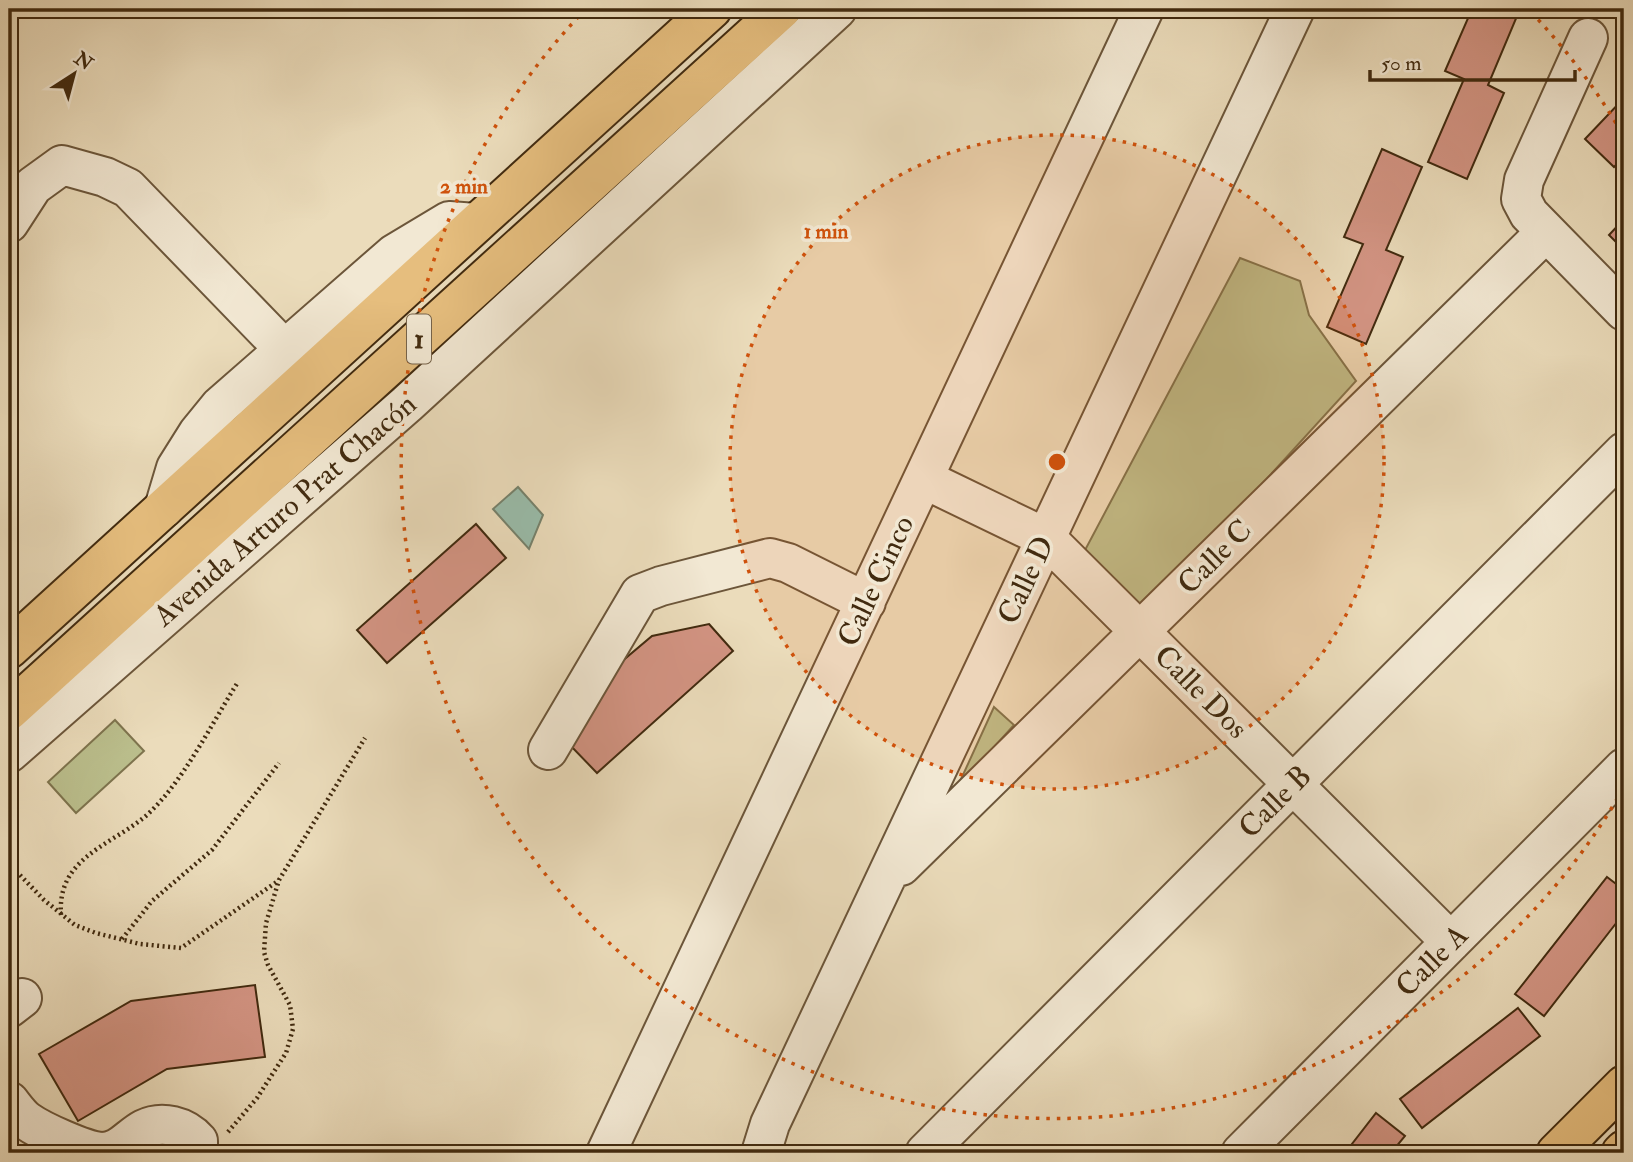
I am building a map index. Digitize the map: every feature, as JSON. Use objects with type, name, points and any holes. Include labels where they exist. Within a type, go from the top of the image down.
[{"type":"main road","name":"1","points":[[9,649],[712,9]]},
{"type":"main road","name":"Avenida Arturo Prat Chacón","points":[[9,711],[782,9]]},
{"type":"main road","points":[[1568,1149],[1624,1085]]},
{"type":"street","name":"Avenida Arturo Prat Chacón","points":[[9,753],[407,404],[837,9]]},
{"type":"street","name":"Calle Cinco","points":[[606,1153],[1144,9]]},
{"type":"street","name":"Calle D","points":[[761,1153],[770,1125],[1295,9]]},
{"type":"street","points":[[1588,38],[1521,190],[1524,207],[1624,311]]},
{"type":"street","points":[[9,223],[33,187],[62,165],[105,177],[128,188],[284,349]]},
{"type":"street","points":[[164,508],[176,468],[198,433],[220,406],[394,254],[449,221],[477,223]]},
{"type":"street","name":"Calle C","points":[[884,883],[1546,232]]},
{"type":"street","name":"Calle B","points":[[925,1153],[1624,452]]},
{"type":"street","name":"Calle Dos","points":[[924,479],[1046,538],[1451,942]]},
{"type":"street","points":[[548,750],[640,594],[661,586],[770,558],[788,563],[866,602]]},
{"type":"street","name":"Calle A","points":[[1241,1153],[1624,768]]},
{"type":"street","points":[[9,1101],[26,1120],[62,1140],[101,1152],[119,1148],[145,1129],[165,1125],[191,1133],[198,1147]]},
{"type":"path","points":[[61,915],[60,897],[65,882],[99,846],[143,819],[164,796],[181,775],[238,682]]},
{"type":"path","points":[[198,1147],[232,1129],[257,1098],[286,1053],[293,1029],[290,1004],[264,953],[266,923],[279,880],[365,738]]},
{"type":"path","points":[[122,939],[152,901],[212,850],[279,763]]},
{"type":"path","points":[[20,875],[75,925],[140,944],[181,948],[279,880]]},
{"type":"shaded area","points":[[1240,258],[1300,281],[1309,315],[1356,381],[1145,612],[1084,552]]},
{"type":"shaded area","points":[[518,487],[543,515],[529,549],[493,509]]},
{"type":"shaded area","points":[[994,707],[1014,725],[957,788]]},
{"type":"shaded area","points":[[115,720],[144,751],[76,813],[48,782]]},
{"type":"building","points":[[1472,9],[1520,9],[1488,85],[1504,93],[1467,179],[1428,162],[1464,79],[1445,71]]},
{"type":"building","points":[[1624,98],[1624,157],[1614,167],[1585,139]]},
{"type":"building","points":[[1382,149],[1422,167],[1386,250],[1403,257],[1366,344],[1327,327],[1363,244],[1344,237]]},
{"type":"building","points":[[1624,219],[1624,250],[1609,235]]},
{"type":"building","points":[[476,524],[506,558],[387,663],[357,630]]},
{"type":"building","points":[[709,624],[733,651],[597,773],[568,743],[601,679],[652,636]]},
{"type":"building","points":[[1607,877],[1624,890],[1624,913],[1544,1016],[1515,994]]},
{"type":"building","points":[[255,985],[265,1057],[167,1069],[78,1121],[39,1054],[131,1001]]},
{"type":"building","points":[[1518,1008],[1540,1036],[1422,1128],[1400,1099]]},
{"type":"building","points":[[1376,1113],[1405,1136],[1391,1153],[1345,1153]]}]
